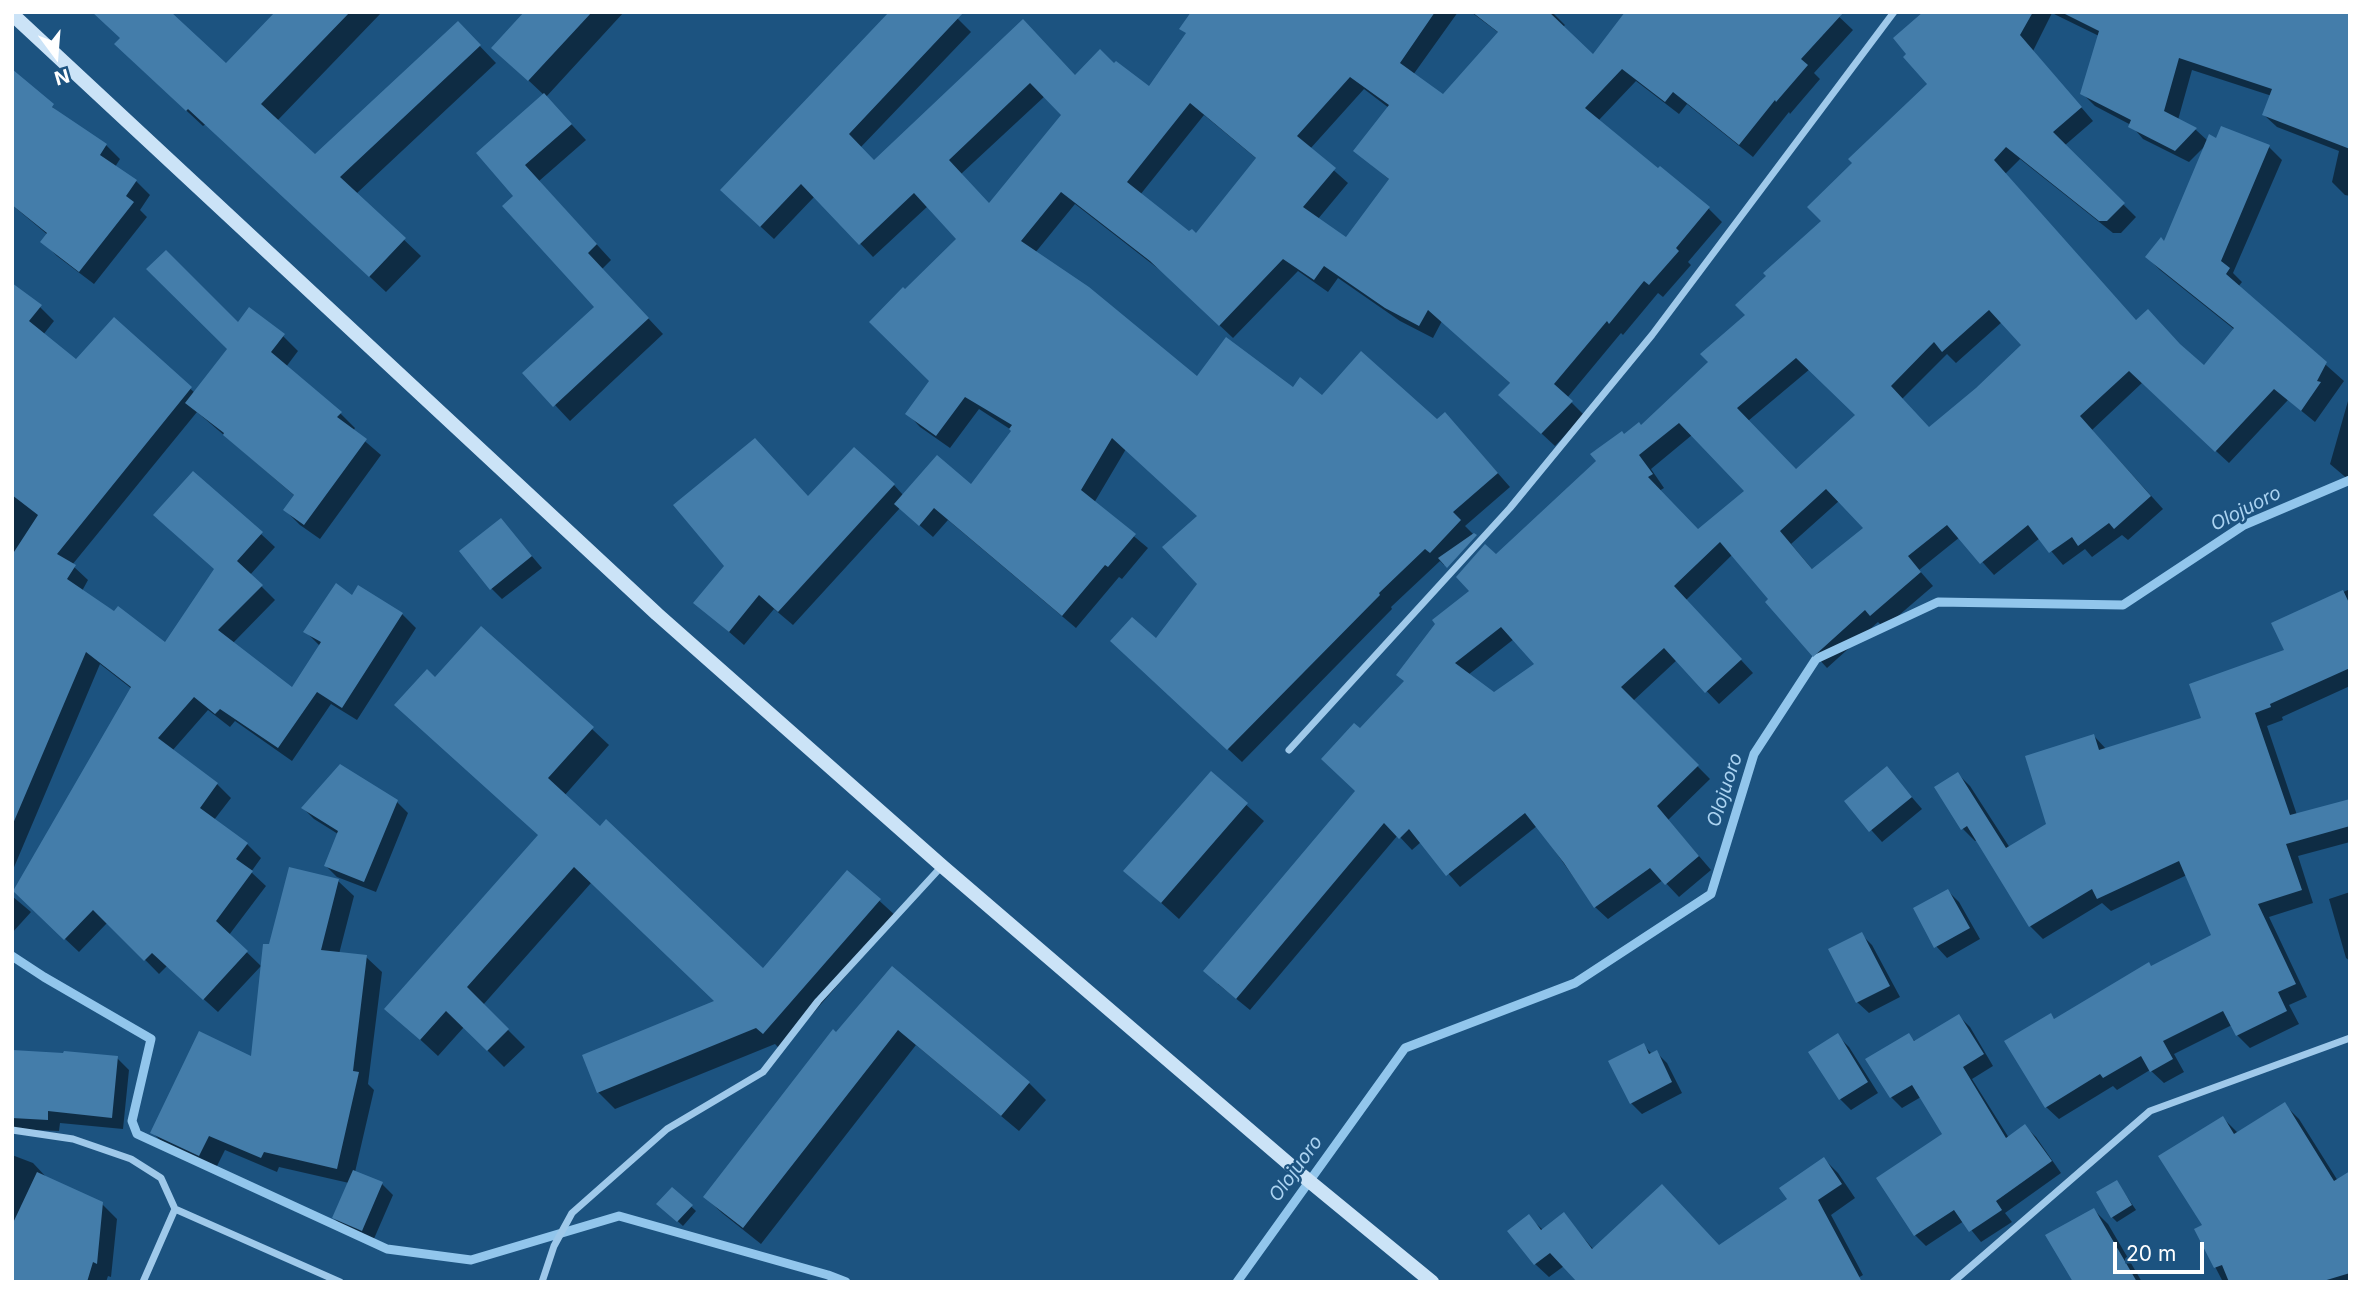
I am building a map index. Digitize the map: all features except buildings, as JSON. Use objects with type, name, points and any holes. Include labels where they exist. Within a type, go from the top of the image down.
[{"type":"street","points":[[1289,750],[1510,508],[1643,346],[1894,12]]},
{"type":"street","points":[[12,14],[657,614],[942,866],[1303,1177],[1432,1282]]},
{"type":"street","points":[[542,1282],[554,1246],[572,1213],[667,1129],[763,1072],[818,1001],[942,866]]},
{"type":"street","points":[[1953,1282],[2150,1111],[2350,1038]]},
{"type":"street","points":[[12,1130],[73,1139],[131,1158],[161,1178],[175,1209],[340,1282]]},
{"type":"street","points":[[142,1282],[175,1209]]},
{"type":"waterway","name":"Olojuoro","points":[[1237,1282],[1405,1048],[1575,983],[1711,894],[1754,754],[1816,659],[1938,602],[2123,605],[2244,525],[2350,480]]},
{"type":"waterway","points":[[12,956],[151,1039],[132,1121],[137,1134],[387,1249],[471,1260],[619,1216],[846,1282]]}]
